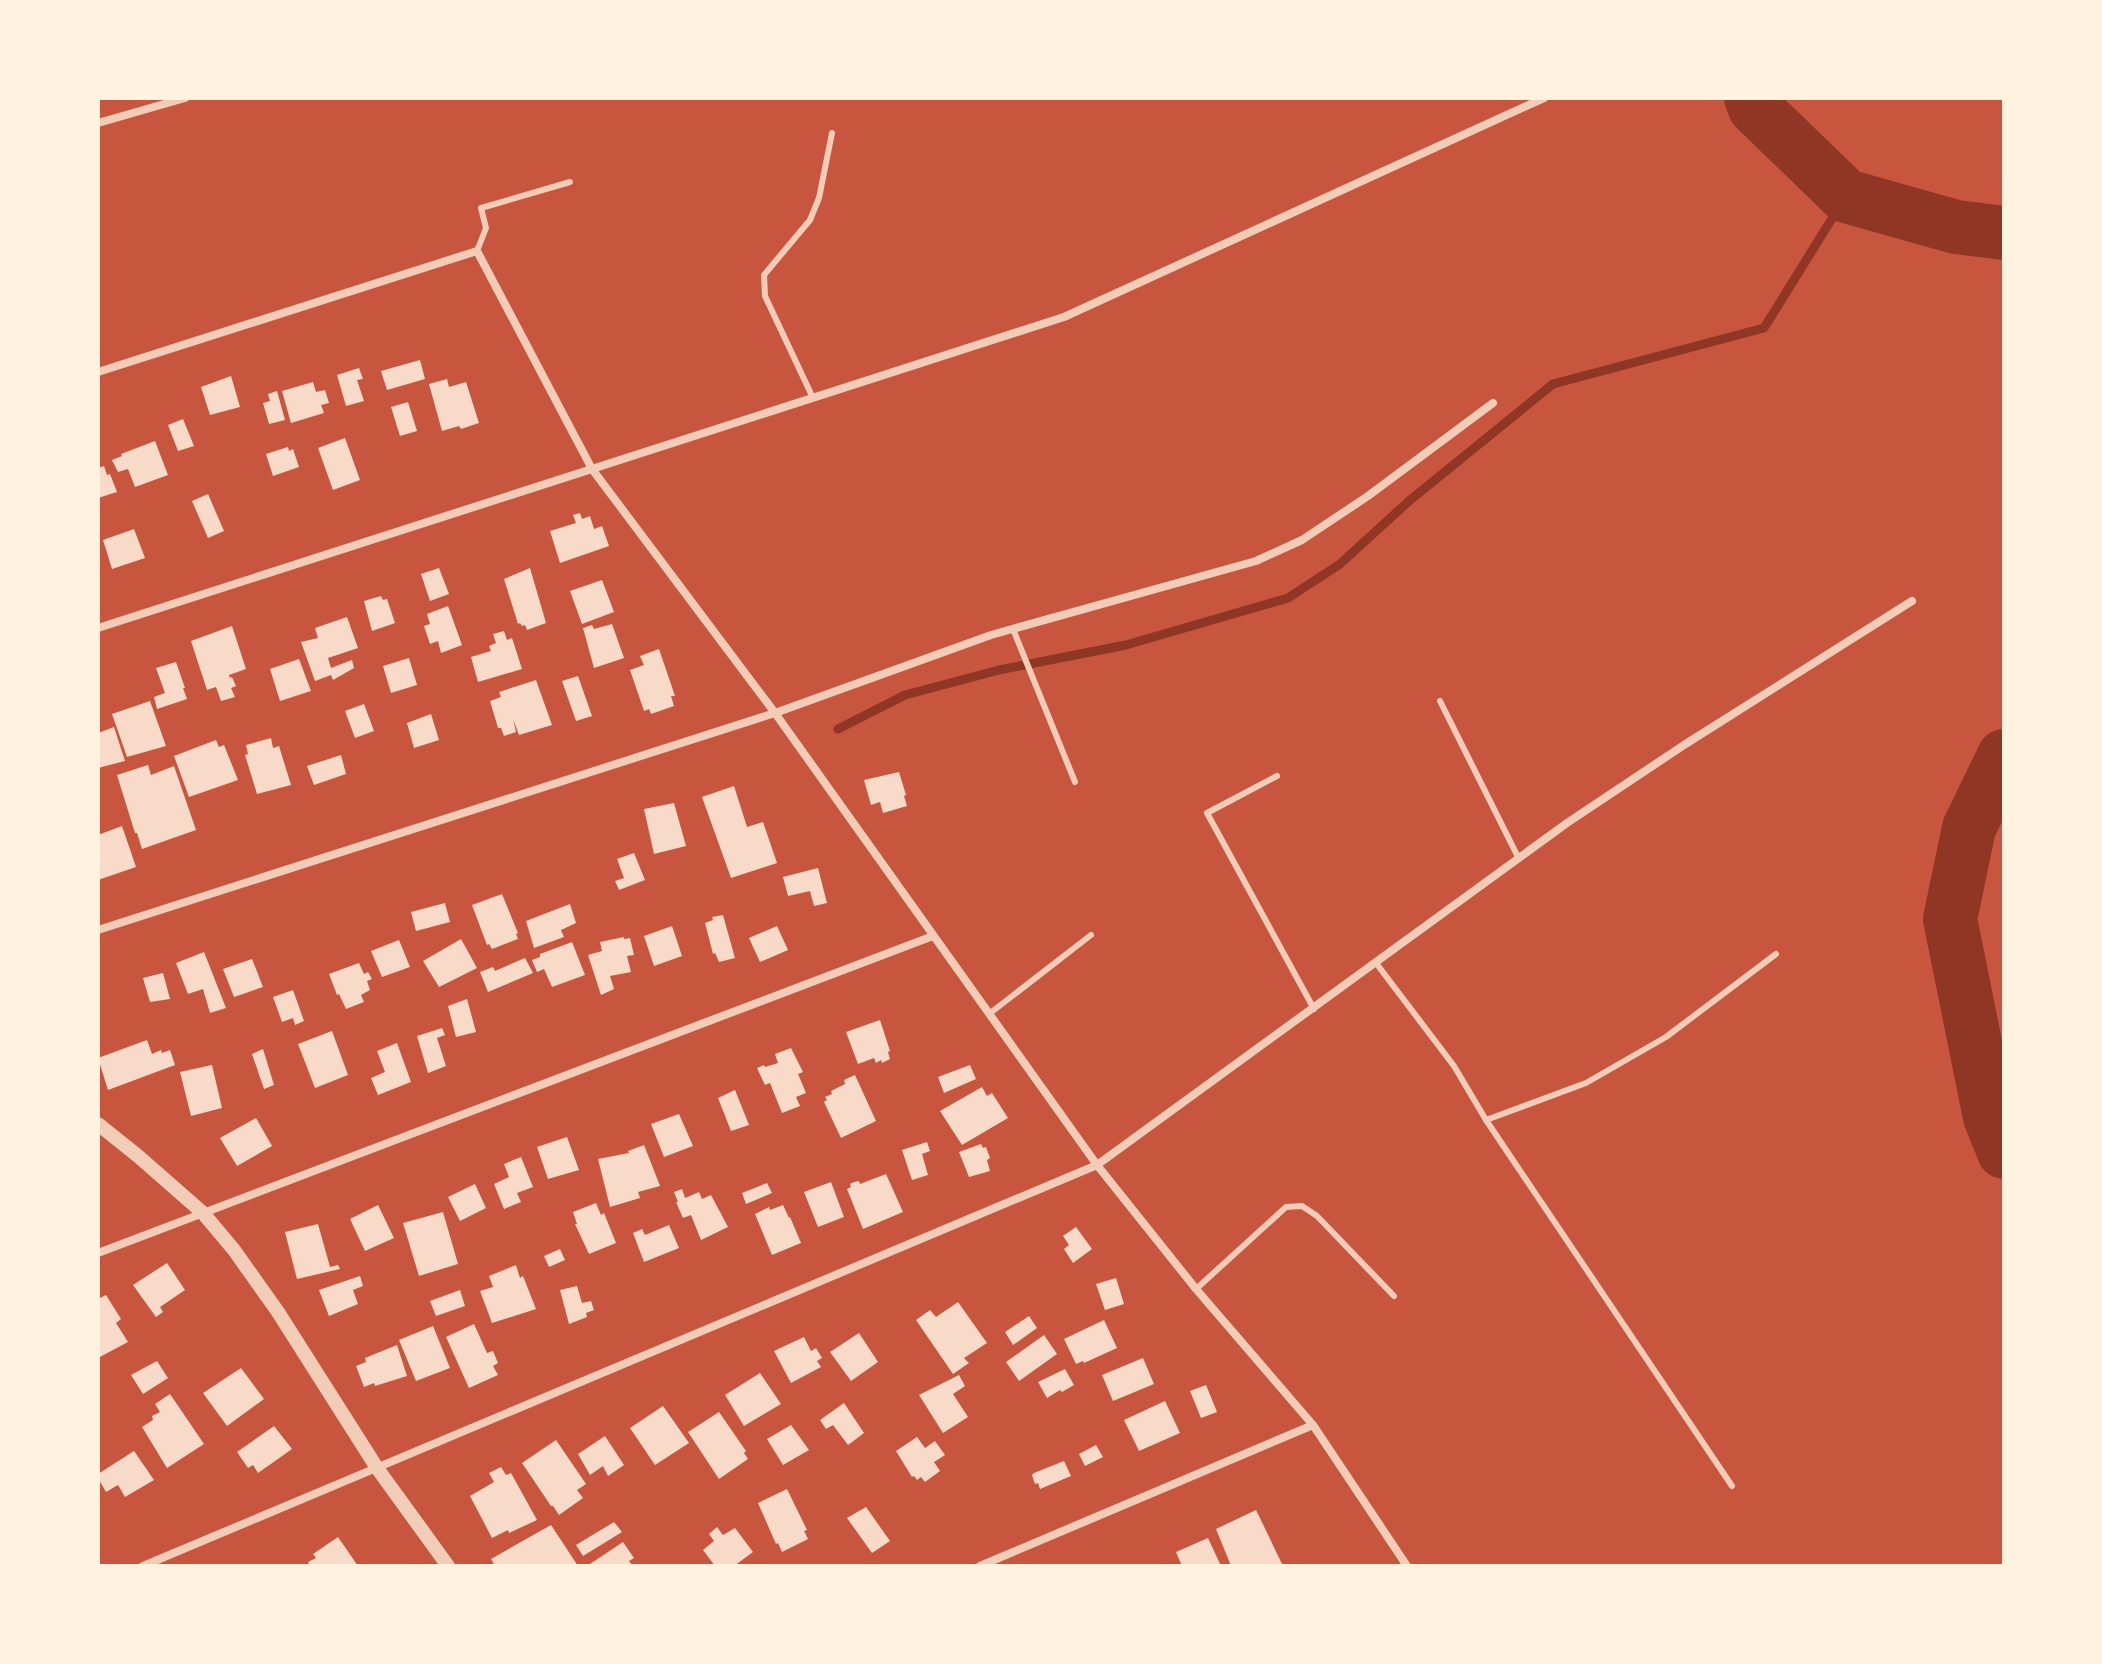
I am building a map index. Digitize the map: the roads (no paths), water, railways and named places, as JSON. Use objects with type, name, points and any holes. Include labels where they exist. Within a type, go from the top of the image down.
[{"type":"street","points":[[98,123],[185,98]]},
{"type":"street","points":[[98,628],[1064,317],[1544,98]]},
{"type":"street","points":[[98,372],[477,251],[592,469],[775,713],[1097,1165],[1196,1289],[1313,1425],[1407,1566]]},
{"type":"street","points":[[98,930],[775,713],[991,635],[1256,561],[1302,540],[1368,496],[1493,403]]},
{"type":"street","points":[[143,1566],[1097,1165],[1567,823],[1912,601]]},
{"type":"street","points":[[98,1253],[933,936]]},
{"type":"street","points":[[98,1124],[203,1213],[234,1250],[278,1312],[377,1468],[448,1566]]},
{"type":"street","points":[[980,1566],[1313,1425]]},
{"type":"lane","points":[[813,398],[765,296],[764,275],[810,220],[819,198],[832,133]]},
{"type":"lane","points":[[477,251],[486,228],[481,208],[570,182]]},
{"type":"lane","points":[[1013,629],[1075,782]]},
{"type":"lane","points":[[1440,701],[1519,859]]},
{"type":"lane","points":[[1277,776],[1207,813],[1314,1009]]},
{"type":"lane","points":[[989,1014],[1091,935]]},
{"type":"lane","points":[[1486,1120],[1586,1083],[1666,1037],[1776,954]]},
{"type":"lane","points":[[1376,963],[1454,1066],[1486,1120],[1732,1486]]},
{"type":"lane","points":[[1196,1289],[1286,1207],[1302,1206],[1317,1216],[1394,1296]]},
{"type":"waterway","points":[[1751,98],[1755,108],[1846,196],[1956,227],[2004,233]]},
{"type":"waterway","points":[[838,729],[905,695],[999,670],[1126,645],[1288,598],[1340,564],[1409,501],[1553,384],[1764,328],[1846,196]]},
{"type":"waterway","points":[[2004,756],[1969,828],[1950,919],[1990,1117],[2004,1152]]}]
